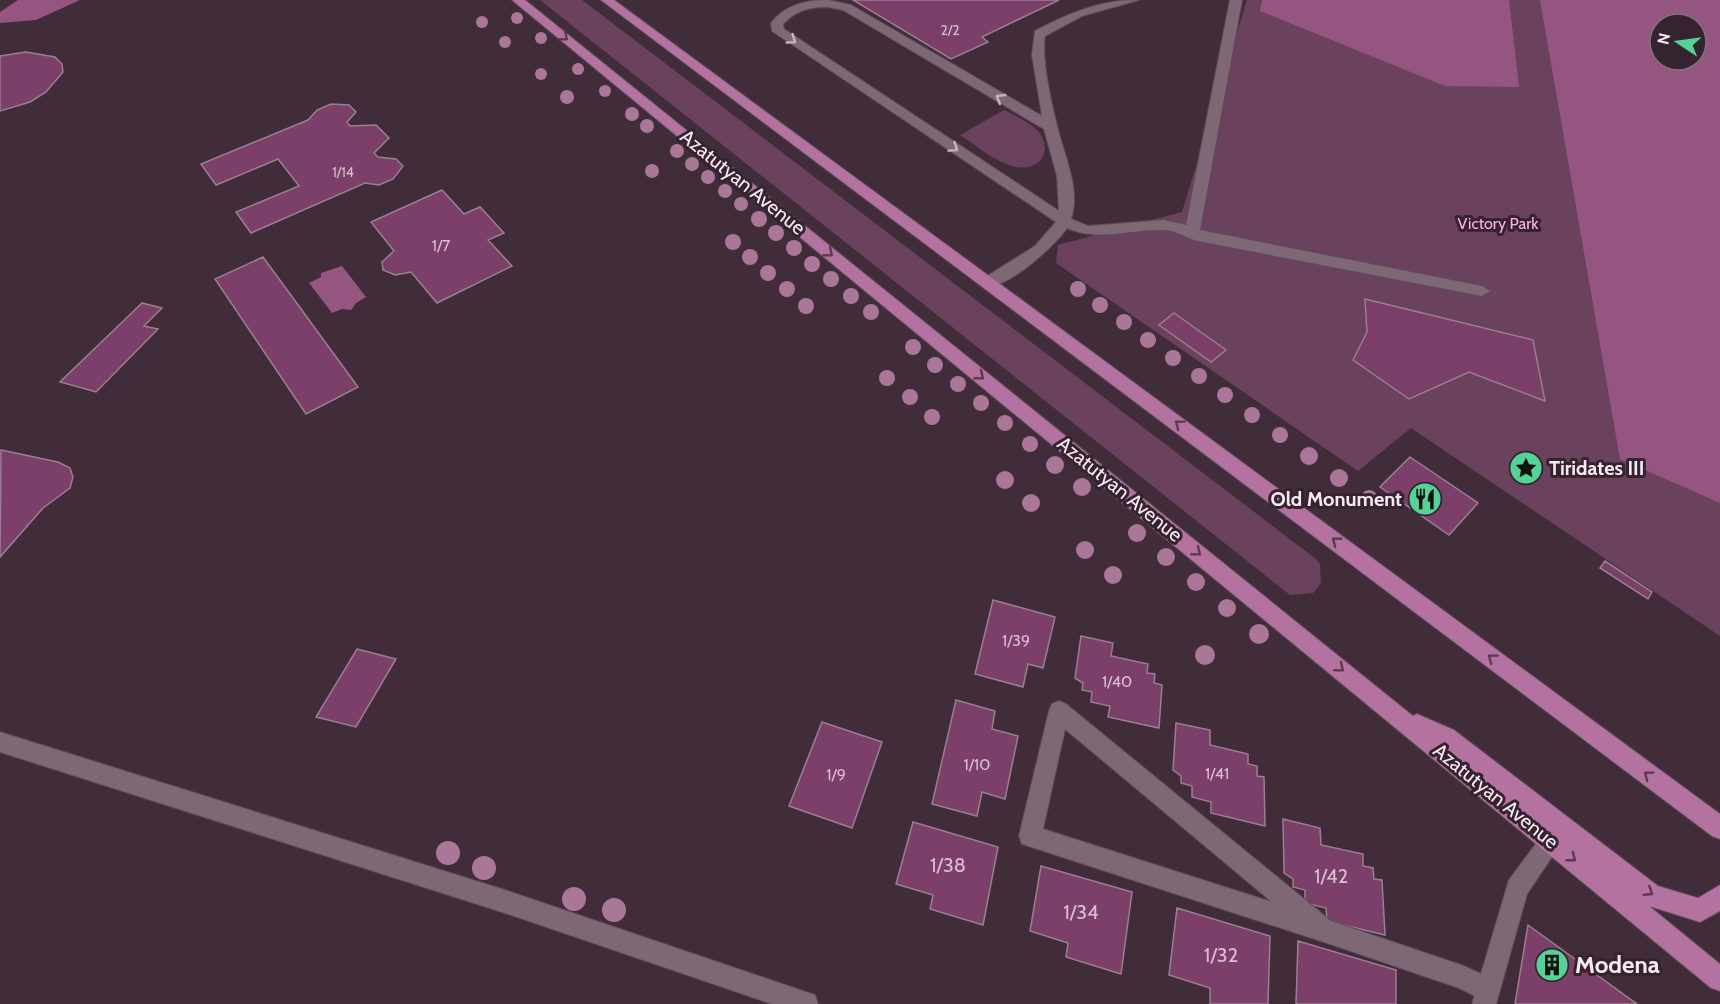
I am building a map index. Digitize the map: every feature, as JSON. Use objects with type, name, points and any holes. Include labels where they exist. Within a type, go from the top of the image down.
[{"type":"main road","name":"Azatutyan Avenue","points":[[518,0],[1720,979]]},
{"type":"main road","points":[[607,0],[1720,828]]},
{"type":"main road","points":[[1396,715],[1447,737],[1652,896],[1700,910],[1720,897]]},
{"type":"street","points":[[989,282],[1036,252],[1053,237],[1064,221],[1066,188],[1051,127],[1039,55],[1039,34],[1078,13],[1133,0]]},
{"type":"street","points":[[1192,231],[1236,0]]},
{"type":"street","points":[[1051,127],[848,7],[825,2],[810,4],[796,8],[777,23],[778,31],[1064,221],[1086,231],[1164,225],[1192,231],[1198,236],[1482,291]]},
{"type":"street","points":[[1324,930],[1059,711],[1030,836],[1324,930],[1464,978],[1485,997],[1516,888],[1551,842]]},
{"type":"street","points":[[0,742],[231,817],[375,858],[674,956],[806,1004]]},
{"type":"green space","points":[[540,0],[582,0],[1316,559],[1320,564],[1321,583],[1313,593],[1290,595]]},
{"type":"green space","name":"Victory Park","points":[[1247,0],[1720,0],[1720,636],[1411,428],[1358,471],[1056,263],[1058,245],[1182,212]]},
{"type":"green space","points":[[1004,110],[1031,125],[1042,137],[1044,152],[1039,162],[1027,167],[1005,164],[960,135]]},
{"type":"shaded area","points":[[18,0],[80,0],[36,20],[0,23],[0,12]]},
{"type":"shaded area","points":[[1262,0],[1509,0],[1519,87],[1445,86],[1260,11]]},
{"type":"shaded area","points":[[1540,0],[1720,0],[1720,503],[1620,459]]},
{"type":"shaded area","points":[[342,266],[366,297],[356,303],[351,310],[342,309],[332,313],[309,283],[321,277],[321,273]]},
{"type":"building","points":[[853,0],[1059,0],[982,37],[988,42],[951,59]]},
{"type":"building","points":[[26,52],[55,57],[62,64],[63,72],[46,92],[30,102],[0,111],[0,56]]},
{"type":"building","points":[[331,104],[349,105],[356,112],[347,122],[350,126],[376,125],[389,138],[374,153],[378,157],[396,159],[403,166],[393,179],[379,185],[365,183],[251,233],[236,212],[299,186],[278,159],[216,185],[201,164],[308,120],[317,110]]},
{"type":"building","points":[[442,190],[464,214],[480,207],[504,233],[488,240],[512,266],[437,303],[411,272],[395,275],[383,270],[382,262],[394,251],[371,222]]},
{"type":"building","points":[[263,257],[358,387],[306,414],[215,279]]},
{"type":"building","points":[[1365,299],[1533,340],[1545,401],[1469,372],[1409,399],[1353,360],[1367,332]]},
{"type":"building","points":[[142,303],[162,308],[144,326],[158,329],[96,392],[60,382]]},
{"type":"building","points":[[1174,313],[1226,350],[1211,362],[1159,325]]},
{"type":"building","points":[[1,450],[58,462],[70,468],[73,477],[70,488],[43,508],[0,557]]},
{"type":"building","points":[[1410,457],[1478,503],[1449,535],[1380,487]]},
{"type":"building","points":[[1605,561],[1652,592],[1648,599],[1600,568]]},
{"type":"building","points":[[993,600],[1055,617],[1043,668],[1028,664],[1023,687],[975,674]]},
{"type":"building","points":[[1081,636],[1113,643],[1111,656],[1148,664],[1147,673],[1155,674],[1154,683],[1162,685],[1159,728],[1108,717],[1110,706],[1091,702],[1092,692],[1082,690],[1083,683],[1075,678]]},
{"type":"building","points":[[357,649],[396,659],[356,727],[316,717]]},
{"type":"building","points":[[956,700],[995,711],[992,729],[1018,736],[1005,799],[982,792],[977,816],[932,804]]},
{"type":"building","points":[[822,722],[882,742],[852,828],[789,806]]},
{"type":"building","points":[[1176,723],[1210,730],[1210,745],[1248,754],[1248,764],[1257,766],[1257,776],[1264,777],[1265,826],[1211,813],[1211,802],[1192,797],[1192,786],[1181,783],[1181,776],[1173,770]]},
{"type":"building","points":[[1283,819],[1320,828],[1321,845],[1363,854],[1363,866],[1373,868],[1374,879],[1382,880],[1385,935],[1327,921],[1326,908],[1305,903],[1305,890],[1293,887],[1293,879],[1284,873]]},
{"type":"building","points":[[913,822],[998,847],[983,925],[930,909],[933,895],[896,884]]},
{"type":"building","points":[[1041,866],[1132,892],[1121,974],[1066,957],[1068,943],[1030,931]]},
{"type":"building","points":[[1177,908],[1270,936],[1268,1004],[1210,1004],[1210,988],[1169,975]]},
{"type":"building","name":"Modena","points":[[1528,925],[1637,1004],[1515,1004]]},
{"type":"building","points":[[1298,941],[1396,970],[1396,1004],[1296,1004]]},
{"type":"place","name":"Tiridates III","points":[[1526,468]]},
{"type":"place","name":"Old Monument","points":[[1425,499]]},
{"type":"place","name":"Modena","points":[[1552,965]]}]
